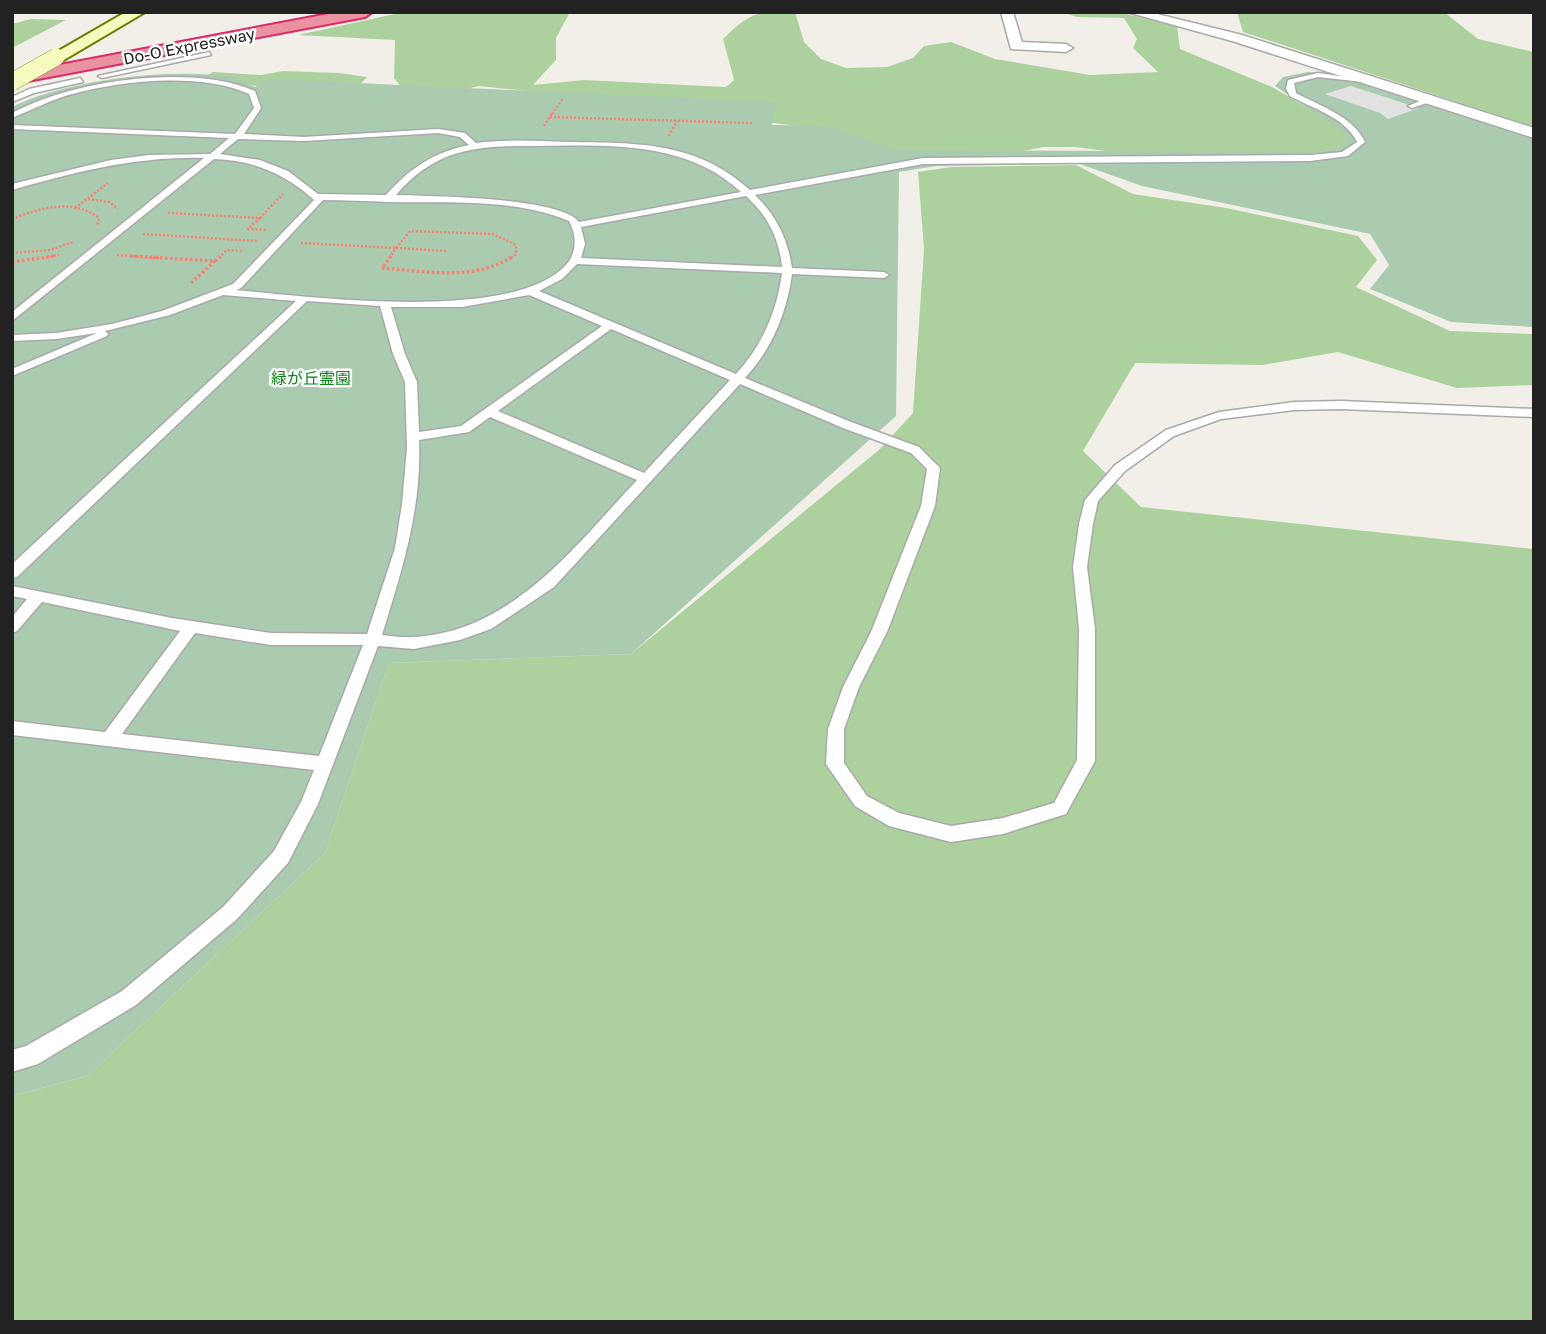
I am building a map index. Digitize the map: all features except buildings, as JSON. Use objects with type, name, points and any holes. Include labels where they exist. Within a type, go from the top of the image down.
[{"type":"highway","name":"Do-O Expressway","points":[[12,72],[328,12]]},
{"type":"highway","name":"Do-O Expressway","points":[[12,81],[365,12]]},
{"type":"street","points":[[12,81],[138,12]]},
{"type":"street","points":[[1007,12],[1016,46],[1066,48]]},
{"type":"street","points":[[1133,12],[1237,38],[1373,82],[1420,103],[1534,134]]},
{"type":"lane","points":[[12,100],[51,86],[209,54]]},
{"type":"lane","points":[[576,225],[923,161],[1333,157],[1356,149],[1361,142],[1359,134],[1350,125],[1293,94],[1290,89],[1291,82],[1318,75],[1373,82]]},
{"type":"lane","points":[[12,116],[40,102],[91,88],[149,79],[201,78],[242,88],[252,92],[258,99],[259,106],[254,119],[236,136],[12,318]]},
{"type":"lane","points":[[12,127],[340,138],[422,130],[462,135],[474,146]]},
{"type":"lane","points":[[12,591],[190,628],[271,639],[342,638],[414,643],[455,636],[486,625],[549,583],[737,379],[767,342],[781,312],[787,271],[781,234],[748,192],[709,163],[685,154],[629,146],[474,146],[454,150],[415,169],[388,199]]},
{"type":"lane","points":[[12,187],[81,168],[130,160],[211,157],[257,163],[285,173],[319,200],[237,286],[141,320],[12,373]]},
{"type":"lane","points":[[222,292],[385,304],[454,305],[495,300],[529,291],[562,276],[575,261],[582,243],[576,225],[565,215],[551,210],[503,204],[315,197]]},
{"type":"lane","points":[[575,261],[884,275]]},
{"type":"lane","points":[[529,291],[737,379],[915,450],[934,468],[928,506],[879,632],[851,687],[836,729],[835,764],[861,801],[895,820],[951,834],[1003,826],[1060,809],[1086,761],[1087,629],[1080,567],[1092,500],[1120,468],[1170,433],[1219,416],[1294,406],[1341,405],[1534,413]]},
{"type":"lane","points":[[12,573],[304,299]]},
{"type":"lane","points":[[12,1061],[30,1056],[129,998],[230,913],[281,857],[309,804],[372,642],[402,548],[409,504],[411,382],[388,320],[385,304]]},
{"type":"lane","points":[[12,338],[56,335],[141,320]]},
{"type":"lane","points":[[412,437],[465,429],[610,325]]},
{"type":"lane","points":[[489,412],[644,478]]},
{"type":"lane","points":[[12,627],[39,596]]},
{"type":"lane","points":[[109,739],[190,628]]},
{"type":"lane","points":[[12,728],[324,764]]},
{"type":"path","points":[[531,144],[563,98]]},
{"type":"path","points":[[550,117],[752,123]]},
{"type":"path","points":[[87,199],[115,205],[118,210],[260,218],[248,229],[289,231]]},
{"type":"path","points":[[12,219],[54,208],[85,209],[99,218],[93,231]]},
{"type":"path","points":[[410,231],[493,234],[516,245],[516,254],[507,262],[474,271],[382,268],[396,248],[410,231]]},
{"type":"path","points":[[118,233],[447,251]]},
{"type":"path","points":[[12,253],[50,250],[82,238]]},
{"type":"path","points":[[187,287],[227,250],[269,252]]},
{"type":"path","points":[[12,262],[92,254],[215,261]]},
{"type":"green space","points":[[404,12],[570,12],[556,38],[556,60],[533,85],[584,80],[726,87],[734,80],[723,39],[748,18],[771,12],[795,12],[804,42],[821,59],[846,68],[887,67],[913,58],[924,46],[951,42],[995,59],[1090,75],[1158,72],[1133,48],[1137,39],[1124,18],[1077,17],[1061,12],[1118,12],[1177,26],[1180,49],[1272,87],[1351,133],[1344,145],[1320,152],[1122,153],[1075,147],[1044,147],[1023,151],[922,155],[870,146],[826,130],[528,91],[479,86],[423,99],[407,94],[394,78],[395,40],[298,35]]},
{"type":"green space","points":[[1237,12],[1444,12],[1478,39],[1534,52],[1534,127],[1243,32]]},
{"type":"green space","points":[[31,19],[66,20],[12,48],[12,24]]},
{"type":"green space","points":[[283,71],[367,77],[356,89],[262,87],[205,77],[213,72],[261,75]]},
{"type":"green space","name":"緑が丘霊園","points":[[1308,72],[1338,73],[1534,138],[1534,327],[1451,322],[1370,289],[1389,265],[1370,234],[1142,186],[1080,164],[936,166],[899,172],[896,416],[631,654],[389,663],[325,853],[87,1076],[12,1096],[12,107],[89,83],[150,75],[206,74],[233,78],[255,87],[269,79],[777,102],[772,125],[827,126],[897,150],[1320,152],[1343,145],[1349,136],[1275,86],[1283,77]]},
{"type":"green space","points":[[1076,165],[1133,194],[1226,208],[1358,236],[1377,260],[1356,287],[1450,331],[1534,334],[1534,385],[1457,388],[1338,352],[1262,365],[1135,363],[1083,451],[1141,507],[1534,549],[1534,1322],[12,1322],[12,1096],[87,1076],[325,853],[389,663],[631,654],[880,449],[913,413],[924,249],[918,172],[951,167]]},
{"type":"shaded area","points":[[1351,86],[1419,108],[1388,119],[1380,113],[1325,94]]}]
